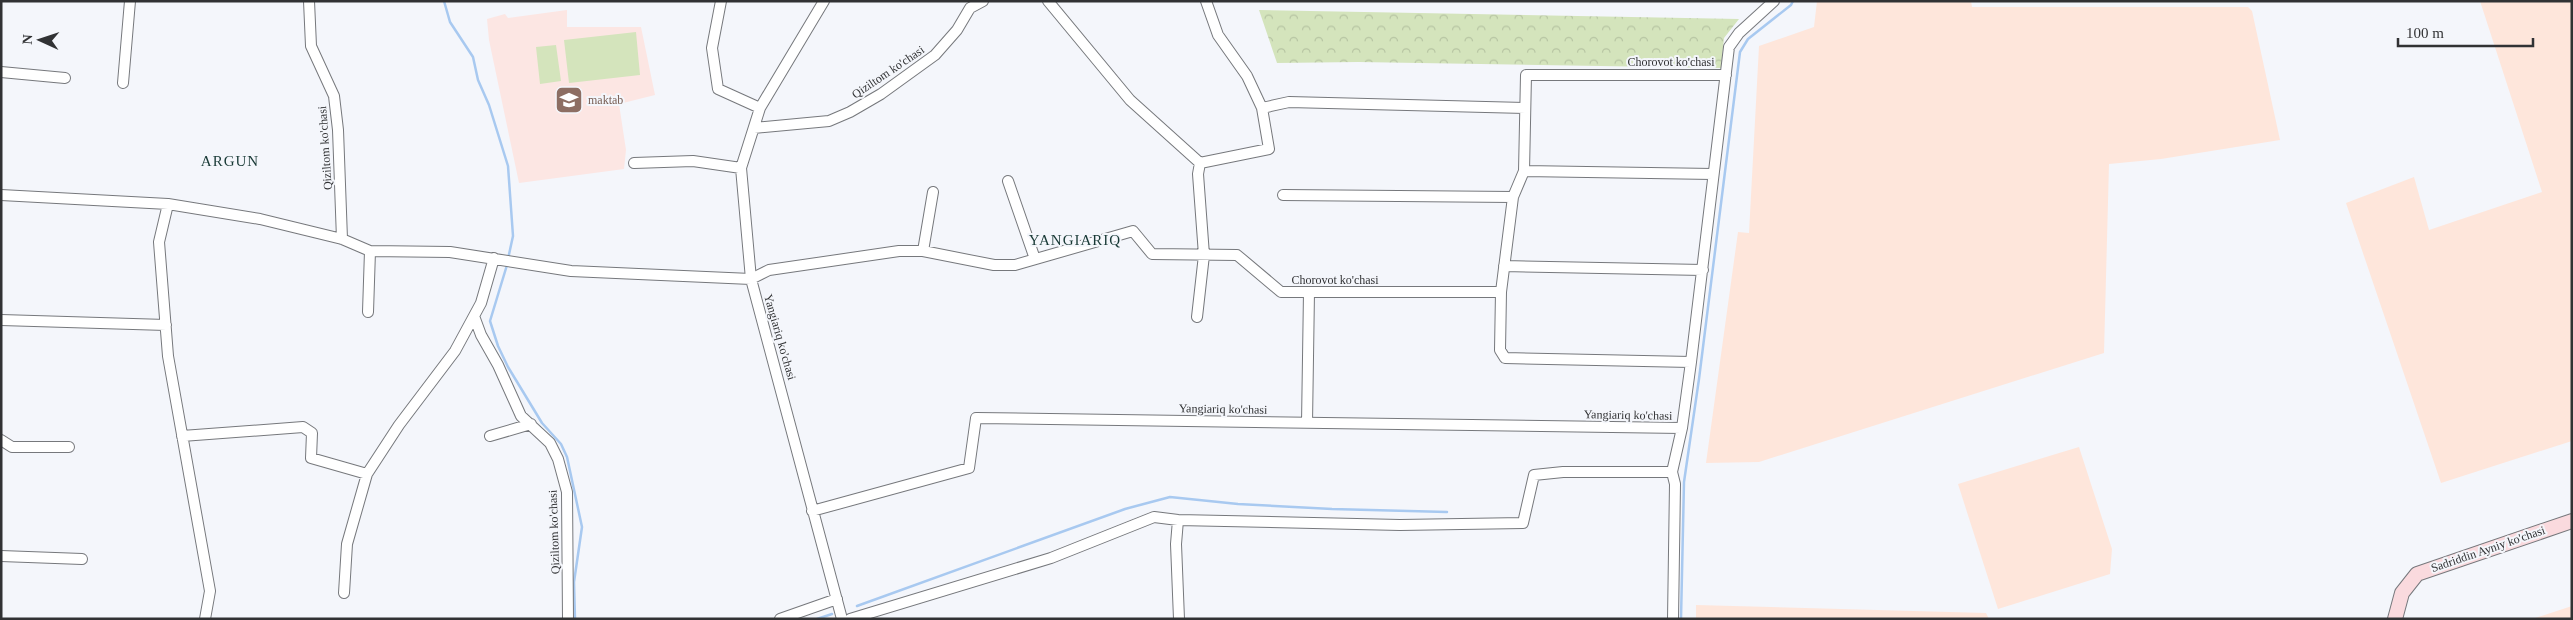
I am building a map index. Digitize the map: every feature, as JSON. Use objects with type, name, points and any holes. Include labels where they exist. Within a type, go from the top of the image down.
[{"type":"street","points":[[123,84],[130,1]]},
{"type":"street","name":"Qiziltom ko'chasi","points":[[309,1],[311,46],[334,96],[338,130],[342,239]]},
{"type":"street","points":[[721,1],[712,48],[718,89],[760,108]]},
{"type":"street","points":[[634,164],[693,161],[742,168],[760,108],[824,1]]},
{"type":"street","name":"Qiziltom ko'chasi","points":[[754,128],[830,121],[850,112],[881,94],[935,56],[957,30],[970,8],[983,1]]},
{"type":"street","points":[[1048,1],[1130,100],[1200,163]]},
{"type":"street","points":[[1200,163],[1269,149],[1262,108],[1246,76],[1218,34],[1206,1]]},
{"type":"street","points":[[1672,619],[1675,484],[1672,472],[1682,428],[1691,362],[1729,47],[1739,33],[1774,1]]},
{"type":"street","points":[[1,72],[65,78]]},
{"type":"street","name":"Chorovot ko'chasi","points":[[1525,108],[1526,75],[1726,74]]},
{"type":"street","points":[[1262,108],[1289,102],[1525,108],[1524,171],[1513,197],[1501,292],[1500,350],[1505,358],[1691,362]]},
{"type":"street","points":[[1197,317],[1204,255],[1198,174],[1200,163]]},
{"type":"street","name":"Yangiariq ko'chasi","points":[[742,168],[751,279],[842,619]]},
{"type":"street","points":[[1524,171],[1714,174]]},
{"type":"street","points":[[1,195],[168,204],[260,218],[342,239],[370,251],[450,252],[494,258],[519,264],[571,270],[751,279],[769,270],[899,251],[923,251],[994,265],[1015,265],[1035,259],[1008,181]]},
{"type":"street","points":[[923,251],[933,192]]},
{"type":"street","points":[[1283,195],[1513,197]]},
{"type":"street","points":[[168,204],[159,242],[168,356],[210,591],[205,619]]},
{"type":"street","name":"Chorovot ko'chasi","points":[[1035,259],[1133,231],[1152,254],[1237,255],[1280,292],[1501,292]]},
{"type":"street","points":[[368,312],[370,251]]},
{"type":"street","points":[[344,593],[347,544],[367,474],[399,425],[455,351],[481,303],[494,258]]},
{"type":"street","points":[[1504,266],[1703,270]]},
{"type":"street","points":[[1307,423],[1309,292]]},
{"type":"street","name":"Qiziltom ko'chasi","points":[[474,316],[481,335],[498,365],[521,416],[532,424],[550,444],[558,459],[567,492],[568,619]]},
{"type":"street","points":[[1,320],[166,325]]},
{"type":"street","name":"Yangiariq ko'chasi","points":[[812,511],[969,468],[976,418],[1682,428]]},
{"type":"street","points":[[490,436],[532,424]]},
{"type":"street","points":[[182,436],[303,426],[312,433],[311,458],[367,474]]},
{"type":"street","points":[[1,440],[12,448],[69,447]]},
{"type":"street","points":[[850,619],[1051,558],[1154,517],[1178,520],[1400,525],[1523,523],[1534,475],[1563,472],[1672,472]]},
{"type":"street","points":[[1178,520],[1176,544],[1179,619]]},
{"type":"street","name":"Sadriddin Ayniy ko'chasi","points":[[2395,619],[2399,599],[2408,583],[2417,574],[2572,521]]},
{"type":"street","points":[[1,556],[82,559]]},
{"type":"street","points":[[780,619],[837,600]]},
{"type":"shaded area","points":[[1817,1],[1971,1],[1972,7],[2248,7],[2252,11],[2280,140],[2161,159],[2109,164],[2104,353],[1759,462],[1706,463],[1738,232],[1749,233],[1759,46],[1814,27]]},
{"type":"shaded area","points":[[2480,1],[2572,1],[2572,441],[2441,483],[2346,203],[2414,177],[2429,230],[2542,192]]},
{"type":"shaded area","name":"maktab","points":[[567,10],[567,27],[641,27],[655,95],[619,104],[626,150],[624,169],[519,183],[489,40],[487,19],[505,14],[508,18]]},
{"type":"shaded area","points":[[2079,447],[2112,549],[2110,574],[1998,609],[1958,484]]},
{"type":"shaded area","points":[[1696,605],[1986,613],[1989,619],[1696,619]]},
{"type":"shaded area","points":[[2572,606],[2572,619],[2532,619]]},
{"type":"green space","points":[[1259,10],[1739,19],[1724,38],[1721,68],[1358,62],[1277,63]]},
{"type":"green space","points":[[636,32],[640,75],[569,83],[564,40]]},
{"type":"green space","points":[[556,45],[561,81],[540,84],[536,47]]},
{"type":"waterway","points":[[444,1],[450,22],[473,57],[478,80],[489,105],[508,166],[513,236],[508,259]]},
{"type":"waterway","points":[[1681,619],[1684,482],[1699,379],[1740,52],[1748,39],[1791,5],[1793,1]]},
{"type":"waterway","points":[[507,265],[490,321],[498,346],[508,367],[542,423],[561,444],[567,457],[582,527],[574,582],[575,619]]},
{"type":"waterway","points":[[857,606],[1125,509],[1170,497],[1238,504],[1447,512]]},
{"type":"waterway","points":[[817,619],[832,614]]},
{"type":"place","name":"maktab","points":[[569,100]]},
{"type":"district","name":"ARGUN","points":[[230,161]]},
{"type":"district","name":"YANGIARIQ","points":[[1075,240]]}]
